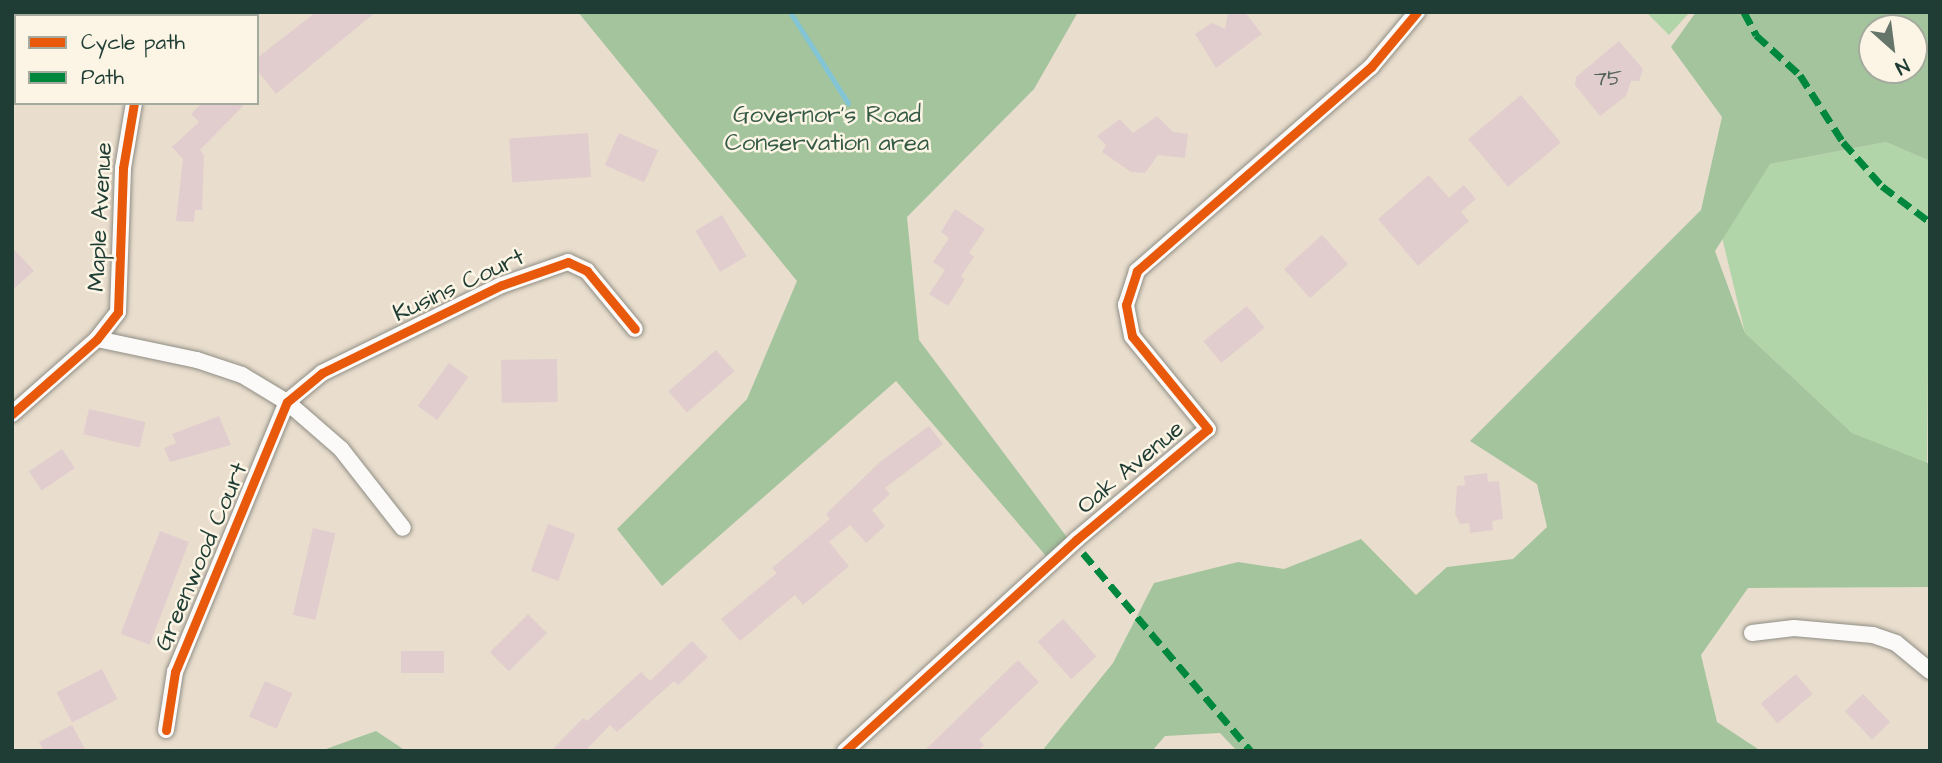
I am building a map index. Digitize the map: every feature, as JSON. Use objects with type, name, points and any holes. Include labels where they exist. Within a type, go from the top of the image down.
[{"type":"street","name":"Oak Avenue","points":[[845,751],[1076,540],[1208,429],[1132,336],[1126,305],[1137,271],[1371,67],[1417,12]]},
{"type":"street","name":"Maple Avenue","points":[[12,414],[97,339],[118,312],[122,287],[123,168],[134,105]]},
{"type":"street","name":"Kusins Court","points":[[287,402],[322,373],[502,285],[568,262],[587,271],[635,329]]},
{"type":"street","points":[[97,339],[208,363],[242,375],[287,402],[341,449],[403,528]]},
{"type":"street","name":"Greenwood Court","points":[[166,730],[175,672],[287,402]]},
{"type":"street","points":[[1752,634],[1794,628],[1873,635],[1896,643],[1930,671]]},
{"type":"green space","name":"Governor's Road Conservation area","points":[[578,12],[1078,12],[1034,89],[907,217],[919,340],[1072,544],[1052,563],[896,381],[662,586],[617,529],[747,399],[797,281]]},
{"type":"green space","points":[[1646,12],[1690,12],[1669,35]]},
{"type":"green space","points":[[1696,12],[1930,12],[1930,161],[1886,142],[1770,164],[1715,251],[1745,333],[1852,433],[1930,464],[1930,587],[1748,588],[1701,655],[1717,722],[1761,751],[1237,751],[1220,733],[1165,736],[1152,751],[1042,751],[1113,663],[1154,583],[1238,562],[1284,569],[1361,539],[1416,595],[1447,567],[1513,559],[1547,527],[1537,484],[1470,441],[1701,210],[1722,117],[1671,47]]},
{"type":"green space","points":[[1886,142],[1930,161],[1927,465],[1852,433],[1745,333],[1721,233],[1770,164]]},
{"type":"green space","points":[[376,731],[406,751],[325,751],[326,749]]},
{"type":"building","points":[[316,12],[376,12],[276,94],[259,73],[259,56]]},
{"type":"building","points":[[1228,12],[1245,12],[1262,34],[1216,68],[1195,34],[1212,23],[1225,29]]},
{"type":"building","points":[[1619,41],[1643,69],[1639,81],[1631,81],[1626,96],[1600,116],[1575,85],[1576,77]]},
{"type":"building","points":[[1521,95],[1561,142],[1508,187],[1468,139]]},
{"type":"building","points":[[200,105],[244,105],[200,150],[204,155],[202,210],[195,210],[194,222],[176,221],[183,159],[172,147],[199,122],[191,114]]},
{"type":"building","points":[[1157,116],[1173,132],[1188,134],[1185,158],[1158,155],[1145,173],[1131,172],[1102,152],[1106,145],[1097,136],[1120,119],[1133,133]]},
{"type":"building","points":[[588,133],[591,177],[512,182],[509,139]]},
{"type":"building","points":[[619,133],[658,150],[644,182],[605,165]]},
{"type":"building","points":[[1429,175],[1449,198],[1464,185],[1476,199],[1461,212],[1469,221],[1418,266],[1378,219]]},
{"type":"building","points":[[955,209],[985,229],[969,253],[974,257],[961,276],[965,279],[948,306],[929,294],[945,270],[933,262],[949,238],[941,232]]},
{"type":"building","points":[[722,215],[747,256],[720,272],[695,231]]},
{"type":"building","points":[[1322,235],[1348,264],[1310,298],[1284,269]]},
{"type":"building","points":[[12,247],[34,271],[12,290]]},
{"type":"building","points":[[1247,306],[1265,328],[1221,363],[1203,341]]},
{"type":"building","points":[[716,350],[734,371],[687,412],[668,391]]},
{"type":"building","points":[[557,359],[558,402],[502,403],[501,360]]},
{"type":"building","points":[[449,363],[468,377],[437,420],[418,406]]},
{"type":"building","points":[[89,409],[146,422],[140,447],[83,434]]},
{"type":"building","points":[[219,416],[231,445],[170,462],[164,448],[176,443],[172,434]]},
{"type":"building","points":[[929,426],[943,444],[885,488],[890,494],[872,510],[885,526],[866,543],[850,525],[829,542],[849,566],[803,605],[795,595],[740,641],[721,619],[777,573],[772,568],[830,519],[826,514],[881,461]]},
{"type":"building","points":[[62,449],[75,468],[42,490],[29,471]]},
{"type":"building","points":[[1487,473],[1488,482],[1499,481],[1503,519],[1492,521],[1493,530],[1470,533],[1469,523],[1460,524],[1455,514],[1457,486],[1465,485],[1464,476]]},
{"type":"building","points":[[548,524],[575,534],[558,581],[531,571]]},
{"type":"building","points":[[313,528],[335,533],[315,620],[293,615]]},
{"type":"building","points":[[160,531],[189,542],[150,645],[121,634]]},
{"type":"building","points":[[528,614],[547,633],[509,671],[490,652]]},
{"type":"building","points":[[1063,619],[1096,656],[1071,679],[1038,642]]},
{"type":"building","points":[[692,641],[708,657],[678,685],[674,681],[617,732],[610,725],[585,751],[551,751],[583,718],[587,721],[641,672],[650,681]]},
{"type":"building","points":[[401,651],[444,651],[444,673],[401,673]]},
{"type":"building","points":[[1018,660],[1039,682],[979,740],[984,745],[977,751],[924,751]]},
{"type":"building","points":[[102,669],[117,699],[72,722],[57,692]]},
{"type":"building","points":[[1796,674],[1813,694],[1777,723],[1761,704]]},
{"type":"building","points":[[265,681],[292,693],[277,729],[249,717]]},
{"type":"building","points":[[1863,694],[1890,722],[1872,739],[1845,711]]},
{"type":"building","points":[[72,725],[86,751],[44,751],[39,742]]},
{"type":"waterway","points":[[790,12],[848,103]]},
{"type":"marked path","points":[[1744,12],[1756,35],[1800,75],[1843,142],[1882,186],[1930,222]]},
{"type":"marked path","points":[[1083,553],[1251,751]]},
{"type":"cycle path","points":[[845,751],[1076,540],[1208,429],[1132,336],[1126,305],[1137,271],[1371,67],[1417,12]]},
{"type":"cycle path","points":[[12,414],[97,339],[118,312],[123,168],[134,105]]},
{"type":"cycle path","points":[[166,730],[175,672],[287,402],[322,373],[502,285],[568,262],[587,271],[635,329]]}]
